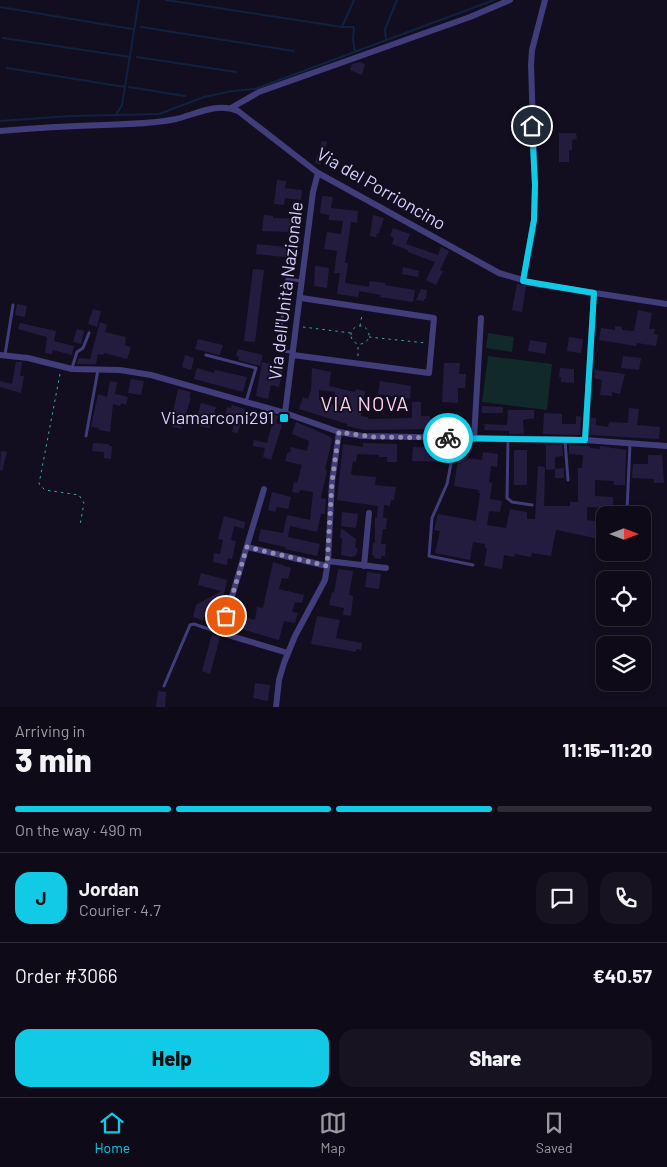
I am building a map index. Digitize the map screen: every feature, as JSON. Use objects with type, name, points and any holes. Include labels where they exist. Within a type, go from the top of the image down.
[{"type":"street","points":[[0,131],[44,127],[150,123],[175,119],[222,106],[231,108],[259,92],[470,18],[510,0]]},
{"type":"street","points":[[523,281],[534,220],[532,57],[545,0]]},
{"type":"street","name":"Via del Porrioncino","points":[[231,108],[238,111],[318,173],[499,273],[523,281],[667,304]]},
{"type":"street","name":"Via dell'Unità Nazionale","points":[[285,413],[318,173]]},
{"type":"street","points":[[585,440],[594,293]]},
{"type":"street","points":[[293,354],[429,373],[434,318],[301,298]]},
{"type":"street","points":[[474,438],[481,318]]},
{"type":"street","points":[[2,355],[72,369],[120,370],[151,375],[285,413],[339,432],[362,436],[585,440],[667,446]]},
{"type":"street","points":[[276,707],[279,680],[288,653],[325,580],[328,563],[332,482],[339,432]]},
{"type":"street","points":[[264,489],[221,633],[288,653]]},
{"type":"street","points":[[364,566],[369,514]]},
{"type":"street","points":[[247,547],[328,563],[386,568]]},
{"type":"lane","points":[[293,354],[278,351],[287,279],[303,281]]},
{"type":"lane","points":[[2,355],[13,305]]},
{"type":"lane","points":[[72,369],[77,352],[83,348],[89,332]]},
{"type":"lane","points":[[206,355],[256,368],[246,402]]},
{"type":"lane","points":[[86,436],[98,370]]},
{"type":"lane","points":[[456,438],[448,484],[432,518],[429,556],[473,565]]},
{"type":"lane","points":[[508,439],[507,498],[512,502],[532,505]]},
{"type":"lane","points":[[565,440],[568,480]]},
{"type":"lane","points":[[627,506],[630,443]]},
{"type":"lane","points":[[164,686],[190,625],[194,624],[221,633]]},
{"type":"path","points":[[360,326],[363,307]]},
{"type":"path","points":[[297,326],[352,333]]},
{"type":"path","points":[[357,364],[358,344],[354,341],[352,333],[354,328],[360,326],[367,329],[369,337],[367,342],[358,344]]},
{"type":"path","points":[[369,337],[432,344]]},
{"type":"path","points":[[61,366],[39,484],[45,490],[79,495],[84,503],[80,525]]},
{"type":"green space","points":[[488,333],[514,337],[512,352],[486,348]]},
{"type":"green space","points":[[488,356],[552,364],[547,410],[482,402]]},
{"type":"building","points":[[360,62],[365,64],[362,75],[350,70],[352,64]]},
{"type":"building","points":[[559,133],[576,133],[577,139],[572,140],[572,151],[569,150],[569,162],[559,162]]},
{"type":"building","points":[[322,141],[327,142],[320,165],[315,163]]},
{"type":"building","points":[[277,180],[286,181],[285,188],[302,190],[301,200],[285,198],[284,205],[274,204]]},
{"type":"building","points":[[322,196],[333,197],[331,208],[358,211],[357,223],[351,222],[345,263],[348,263],[345,283],[369,287],[370,281],[415,290],[413,302],[380,297],[381,295],[359,291],[358,297],[337,294],[340,273],[334,273],[337,251],[324,249],[327,232],[341,234],[343,221],[329,220],[329,215],[320,213]]},
{"type":"building","points":[[264,215],[273,216],[273,218],[299,219],[297,236],[288,235],[289,232],[262,231]]},
{"type":"building","points":[[373,215],[384,218],[376,237],[370,236]]},
{"type":"building","points":[[393,228],[410,234],[406,244],[438,255],[441,247],[449,251],[440,270],[443,271],[436,285],[426,280],[435,262],[392,244],[394,238],[390,236]]},
{"type":"building","points":[[257,244],[295,248],[294,258],[256,254]]},
{"type":"building","points":[[315,266],[329,268],[327,288],[314,286]]},
{"type":"building","points":[[403,267],[419,271],[418,277],[402,274]]},
{"type":"building","points":[[253,269],[264,270],[255,342],[244,341]]},
{"type":"building","points":[[517,284],[526,286],[522,312],[512,310]]},
{"type":"building","points":[[421,289],[427,290],[424,301],[416,300]]},
{"type":"building","points":[[17,304],[27,306],[25,317],[15,315]]},
{"type":"building","points":[[93,309],[101,311],[97,327],[88,324]]},
{"type":"building","points":[[638,310],[652,313],[649,329],[655,329],[654,334],[658,335],[656,346],[637,343],[636,346],[599,340],[601,328],[615,330],[615,326],[622,327],[622,330],[634,331]]},
{"type":"building","points":[[100,322],[107,325],[105,332],[126,337],[125,345],[131,347],[127,359],[104,353],[103,355],[98,354],[96,364],[77,364],[79,358],[90,359]]},
{"type":"building","points":[[20,323],[56,331],[54,341],[74,346],[72,355],[53,350],[52,354],[45,353],[47,337],[18,329]]},
{"type":"building","points":[[77,329],[84,331],[81,344],[73,342]]},
{"type":"building","points":[[569,337],[583,339],[581,353],[567,351]]},
{"type":"building","points":[[198,339],[223,345],[220,355],[195,349]]},
{"type":"building","points":[[530,340],[547,343],[545,354],[528,351]]},
{"type":"building","points":[[238,349],[263,355],[260,366],[238,360],[239,357],[236,356]]},
{"type":"building","points":[[185,355],[194,358],[191,370],[182,367]]},
{"type":"building","points":[[623,356],[641,358],[639,370],[621,368]]},
{"type":"building","points":[[275,361],[284,363],[279,387],[271,385],[268,399],[256,396],[262,362],[275,365]]},
{"type":"building","points":[[16,362],[22,362],[20,376],[24,376],[21,393],[0,387],[0,381],[12,384]]},
{"type":"building","points":[[444,363],[460,363],[459,374],[466,374],[465,388],[458,388],[458,403],[442,402]]},
{"type":"building","points":[[197,368],[214,373],[215,370],[247,377],[243,392],[194,379]]},
{"type":"building","points":[[312,368],[331,372],[329,386],[355,392],[356,389],[365,391],[361,416],[368,417],[368,419],[412,418],[412,402],[421,402],[421,416],[466,419],[466,432],[436,429],[364,430],[347,426],[347,424],[299,409],[303,397],[308,399],[311,390]],"holes":[[[319,390],[335,392],[333,405],[319,400]]]},
{"type":"building","points":[[560,368],[574,369],[574,383],[561,382],[561,377],[559,377]]},
{"type":"building","points":[[595,370],[625,374],[620,394],[612,392],[612,396],[600,395],[602,380],[594,378]]},
{"type":"building","points":[[131,379],[144,381],[141,395],[128,393]]},
{"type":"building","points":[[110,381],[117,382],[115,394],[128,397],[126,405],[121,403],[120,406],[113,404],[110,432],[91,427],[98,394],[107,397]]},
{"type":"building","points":[[380,381],[411,386],[410,399],[378,394]]},
{"type":"building","points":[[178,389],[191,392],[189,398],[191,398],[181,429],[171,426]]},
{"type":"building","points":[[201,403],[216,407],[210,428],[195,425]]},
{"type":"building","points":[[232,405],[245,409],[244,412],[258,416],[256,425],[241,421],[238,433],[232,432],[234,424],[224,421],[227,407],[231,408]]},
{"type":"building","points":[[482,406],[503,407],[503,413],[482,413]]},
{"type":"building","points":[[629,408],[639,409],[637,425],[660,427],[659,439],[591,435],[591,418],[596,418],[596,425],[608,427],[609,422],[628,423]]},
{"type":"building","points":[[508,410],[534,410],[534,418],[523,420],[524,434],[484,430],[485,425],[482,424],[507,425]]},
{"type":"building","points":[[266,413],[278,416],[276,423],[282,425],[271,460],[263,457],[265,448],[253,446],[254,440],[267,443],[272,424],[263,422]]},
{"type":"building","points":[[544,413],[562,414],[562,424],[576,424],[576,416],[581,417],[580,435],[543,434]]},
{"type":"building","points":[[296,422],[331,437],[332,441],[325,469],[327,470],[321,498],[326,499],[325,514],[321,514],[317,532],[290,526],[288,537],[320,544],[317,556],[258,541],[261,529],[283,533],[287,515],[310,520],[313,492],[300,490],[299,493],[292,492],[294,482],[297,483],[302,465],[285,461],[291,447],[307,451],[309,441],[292,434]]},
{"type":"building","points":[[93,443],[109,444],[109,446],[112,446],[111,459],[104,458],[104,452],[92,451]]},
{"type":"building","points":[[363,443],[397,444],[397,462],[387,462],[387,457],[379,457],[379,455],[357,454],[356,462],[353,461],[351,473],[352,475],[376,477],[375,485],[396,487],[394,500],[391,500],[390,506],[384,505],[383,518],[387,518],[381,544],[386,544],[385,556],[381,556],[381,559],[374,558],[374,555],[372,555],[373,542],[375,543],[375,517],[377,518],[378,506],[337,500],[343,444],[363,447]]},
{"type":"building","points":[[546,445],[562,445],[563,456],[555,457],[555,469],[546,470]]},
{"type":"building","points":[[569,445],[590,446],[590,448],[600,449],[600,446],[626,450],[625,485],[614,485],[614,481],[595,480],[595,496],[613,497],[613,506],[587,507],[587,520],[596,521],[596,538],[556,530],[551,556],[532,553],[531,557],[515,554],[514,557],[504,555],[502,569],[484,566],[487,549],[485,544],[473,542],[470,560],[435,553],[440,531],[434,530],[438,514],[476,521],[479,490],[454,486],[460,446],[468,447],[467,458],[482,460],[483,452],[498,454],[497,467],[491,466],[489,482],[492,483],[490,499],[502,501],[500,512],[489,511],[487,525],[506,528],[510,509],[527,512],[527,519],[535,519],[538,466],[545,467],[544,506],[570,506],[570,502],[578,502],[578,468],[582,468],[583,455],[569,454]]},
{"type":"building","points":[[413,447],[446,448],[446,462],[412,461]]},
{"type":"building","points":[[514,450],[527,450],[527,485],[514,485]]},
{"type":"building","points":[[1,451],[7,452],[2,471],[0,470]]},
{"type":"building","points":[[648,455],[662,455],[664,483],[654,483],[654,479],[632,478],[633,464],[648,464]]},
{"type":"building","points":[[564,468],[564,478],[555,478],[555,469]]},
{"type":"building","points":[[272,492],[291,497],[288,509],[277,507],[275,512],[268,510]]},
{"type":"building","points":[[342,512],[358,514],[356,528],[341,526]]},
{"type":"building","points":[[224,516],[245,522],[244,529],[234,526],[231,540],[236,541],[232,559],[228,558],[227,565],[213,562],[214,553],[220,554],[223,540],[218,539]]},
{"type":"building","points":[[341,528],[356,539],[355,547],[358,549],[356,555],[352,557],[341,555]]},
{"type":"building","points":[[273,562],[291,568],[288,579],[282,578],[279,589],[304,595],[302,603],[295,602],[292,612],[298,613],[295,623],[284,621],[279,640],[238,628],[242,616],[255,620],[257,607],[263,608]]},
{"type":"building","points":[[338,569],[353,571],[349,595],[353,596],[351,616],[343,615],[344,608],[329,605],[332,592],[334,593]]},
{"type":"building","points":[[367,572],[381,574],[379,589],[365,587]]},
{"type":"building","points":[[201,573],[227,580],[220,611],[217,610],[204,617],[203,621],[193,617],[196,605],[221,591],[198,585]]},
{"type":"building","points":[[317,616],[340,620],[336,638],[362,643],[361,650],[356,649],[356,652],[311,644]]},
{"type":"building","points":[[212,634],[220,638],[210,674],[202,671]]},
{"type":"building","points":[[255,683],[270,685],[268,701],[253,698]]},
{"type":"building","points":[[158,691],[166,692],[165,707],[156,707]]},
{"type":"waterway","points":[[116,115],[122,105],[139,0]]},
{"type":"waterway","points":[[166,0],[342,27],[354,27],[355,52]]},
{"type":"waterway","points":[[342,27],[354,0]]},
{"type":"waterway","points":[[386,40],[385,29],[397,0]]},
{"type":"waterway","points":[[0,121],[71,116],[159,114],[204,97],[232,91],[255,89],[494,0]]},
{"type":"waterway","points":[[0,7],[132,29]]},
{"type":"waterway","points":[[141,27],[294,51]]},
{"type":"waterway","points":[[3,38],[130,57]]},
{"type":"waterway","points":[[137,57],[236,72]]},
{"type":"waterway","points":[[7,68],[125,87]]},
{"type":"waterway","points":[[129,87],[185,96]]},
{"type":"way so far","points":[[226,616],[247,547],[327,566],[332,482],[339,432],[374,437],[448,438]]},
{"type":"place","name":"Viamarconi291","points":[[284,418]]},
{"type":"district","name":"VIA NOVA","points":[[365,404]]},
{"type":"route","points":[[448,438],[585,440],[594,293],[523,281],[534,220],[535,185],[532,126]]}]
